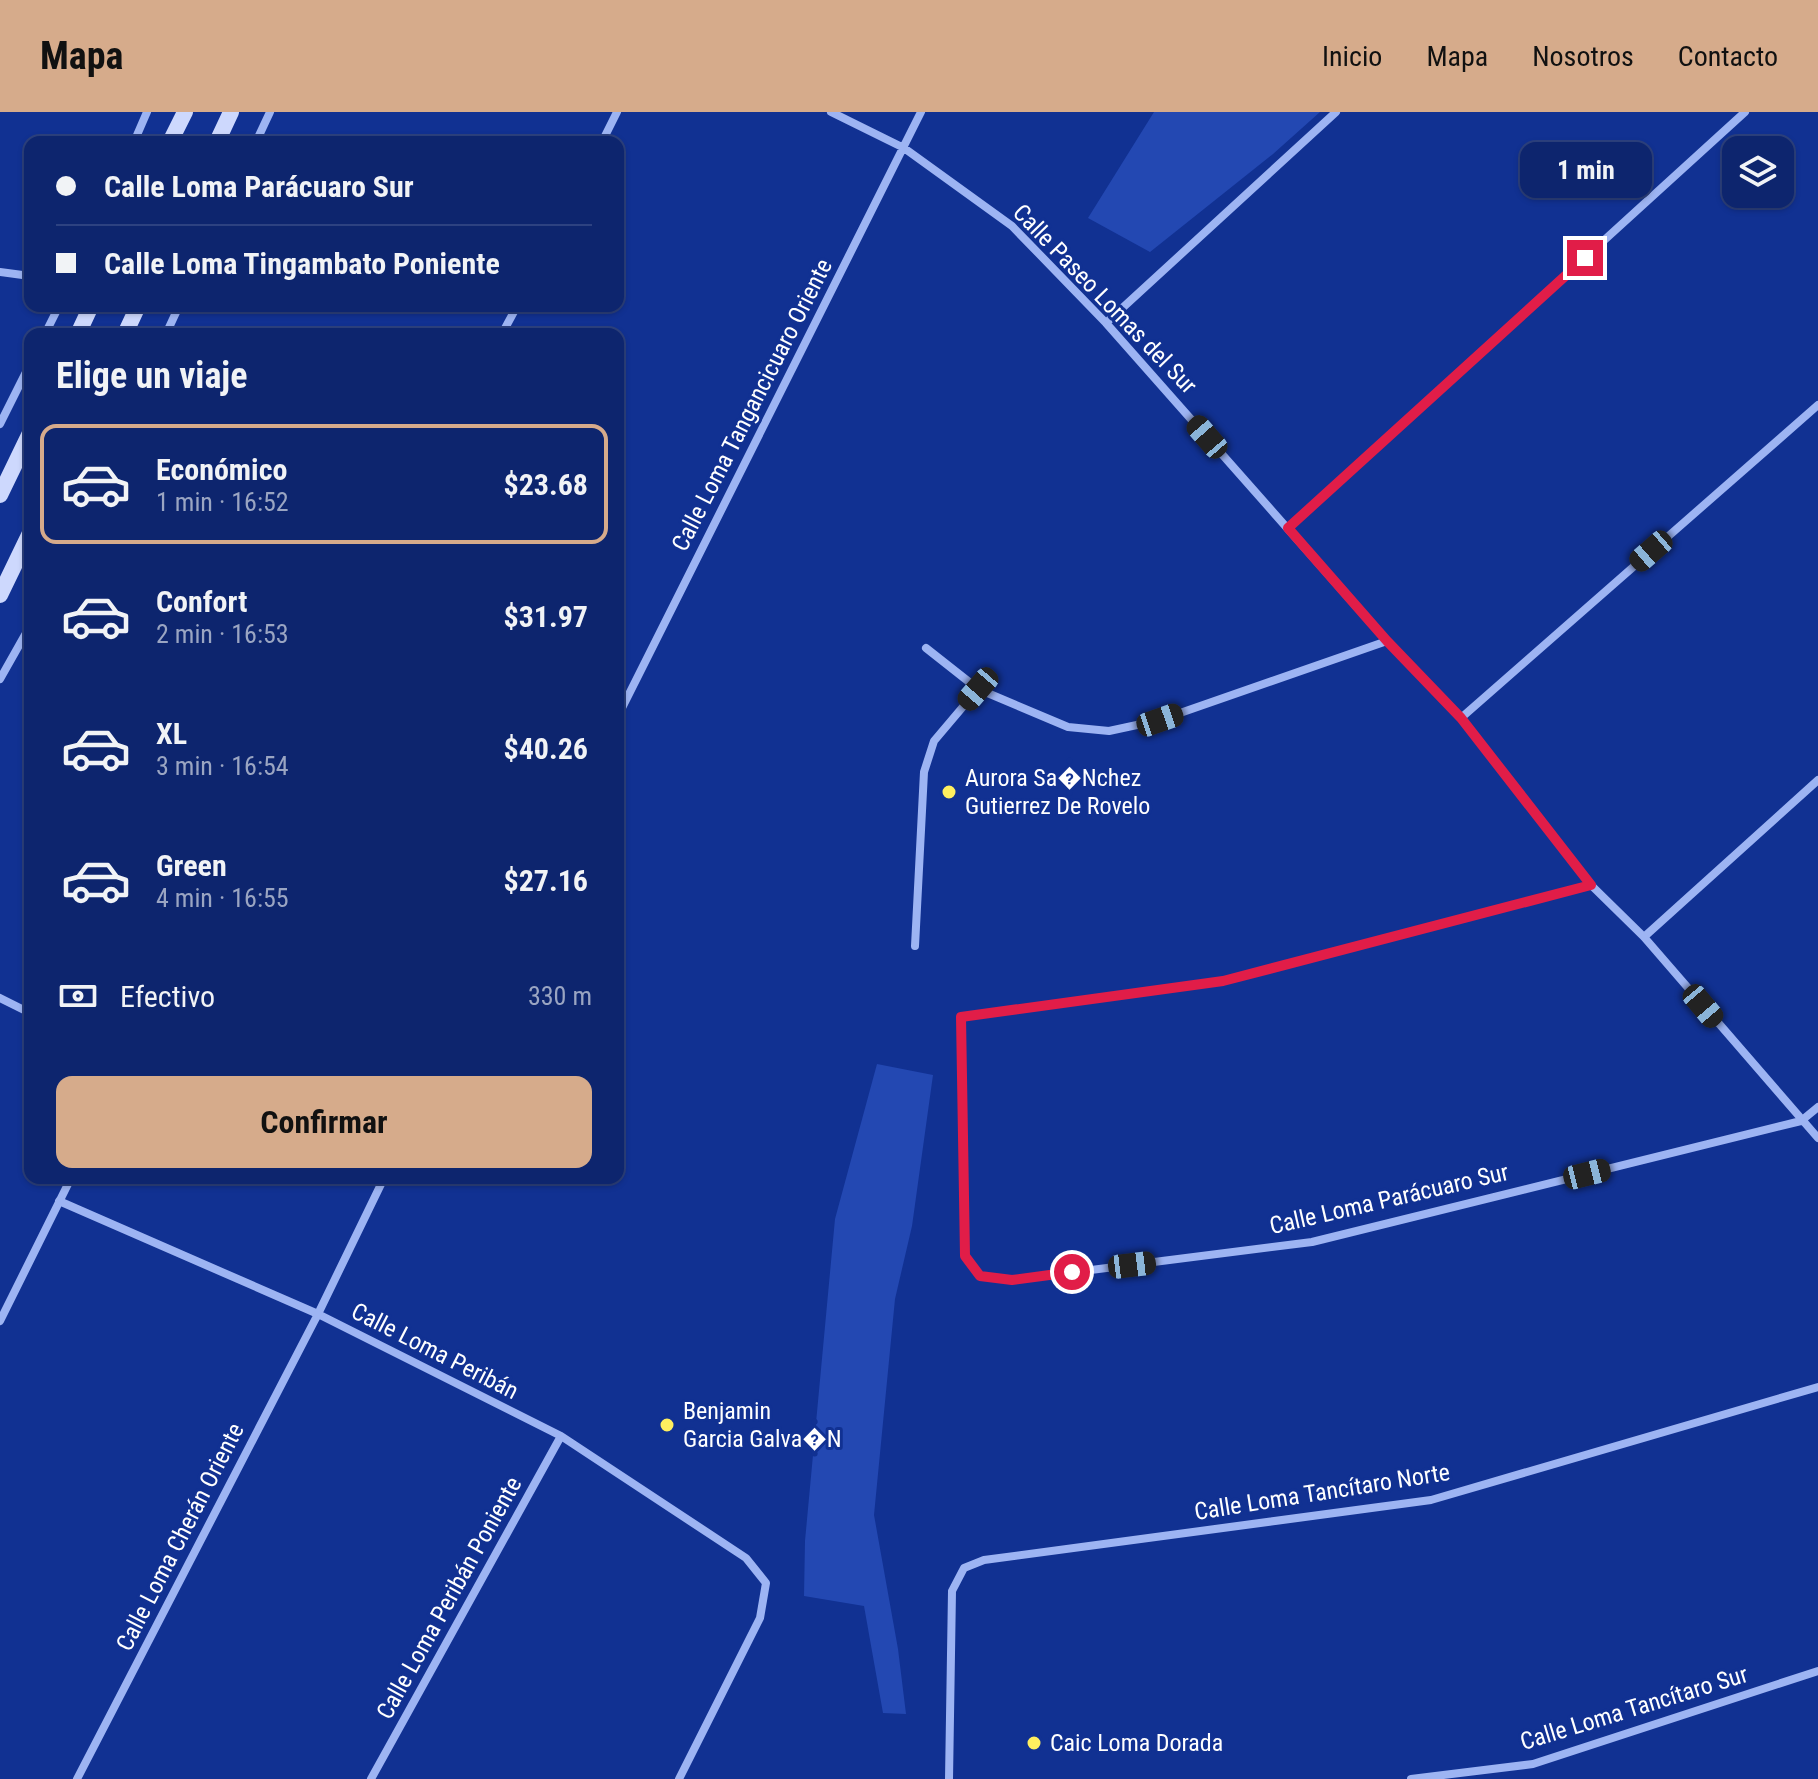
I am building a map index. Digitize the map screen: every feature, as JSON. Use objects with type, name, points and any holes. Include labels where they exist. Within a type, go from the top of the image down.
[{"type":"street","points":[[137,136],[147,112]]},
{"type":"street","points":[[173,136],[185,112]]},
{"type":"street","points":[[220,136],[231,112]]},
{"type":"street","points":[[259,136],[270,112]]},
{"type":"street","points":[[605,136],[617,112]]},
{"type":"street","name":"Calle Paseo Lomas del Sur","points":[[831,112],[904,148],[1012,226],[1106,323],[1387,641],[1461,718],[1591,885],[1644,937],[1818,1138]]},
{"type":"street","name":"Calle Loma Tangancicuaro Oriente","points":[[624,704],[921,112]]},
{"type":"street","points":[[1106,323],[1336,112]]},
{"type":"street","points":[[1288,528],[1745,112]]},
{"type":"street","points":[[0,272],[24,275]]},
{"type":"street","points":[[0,424],[24,376]]},
{"type":"street","points":[[1461,718],[1818,405]]},
{"type":"street","points":[[0,495],[24,445]]},
{"type":"street","points":[[0,595],[24,545]]},
{"type":"street","points":[[0,679],[24,637]]},
{"type":"street","points":[[926,648],[978,689],[1068,727],[1109,731],[1160,720],[1387,641]]},
{"type":"street","points":[[915,946],[924,772],[934,741],[978,689]]},
{"type":"street","points":[[1644,937],[1818,780]]},
{"type":"street","name":"Calle Loma Parácuaro Sur","points":[[1591,885],[1223,981],[961,1017],[965,1256],[980,1276],[1012,1280],[1312,1242],[1801,1121]]},
{"type":"street","points":[[0,998],[24,1010]]},
{"type":"street","points":[[1801,1121],[1818,1107]]},
{"type":"street","points":[[0,1321],[68,1184]]},
{"type":"street","points":[[318,1314],[381,1184]]},
{"type":"street","name":"Calle Loma Peribán","points":[[59,1201],[318,1314],[561,1436],[746,1558],[766,1583],[760,1618],[679,1779]]},
{"type":"street","name":"Calle Loma Cherán Oriente","points":[[77,1779],[318,1314]]},
{"type":"street","name":"Calle Loma Tancítaro Norte","points":[[949,1779],[952,1591],[964,1568],[984,1560],[1431,1500],[1818,1387]]},
{"type":"street","name":"Calle Loma Peribán Poniente","points":[[371,1779],[561,1436]]},
{"type":"street","name":"Calle Loma Tancítaro Sur","points":[[1411,1779],[1533,1764],[1818,1671]]},
{"type":"shaded area","points":[[1154,112],[1320,112],[1273,154],[1150,252],[1088,218]]},
{"type":"shaded area","points":[[877,1064],[933,1075],[912,1226],[895,1299],[874,1515],[898,1649],[906,1714],[883,1713],[864,1606],[804,1596],[805,1541],[835,1219]]},
{"type":"place","name":"Aurora Sa�Nchez Gutierrez De Rovelo","points":[[949,792]]},
{"type":"place","name":"Benjamin Garcia Galva�N","points":[[667,1425]]},
{"type":"place","name":"Caic Loma Dorada","points":[[1034,1743]]},
{"type":"route","points":[[1072,1272],[1012,1280],[980,1276],[965,1256],[961,1017],[1223,981],[1591,885],[1461,718],[1387,641],[1288,528],[1585,258]]}]
